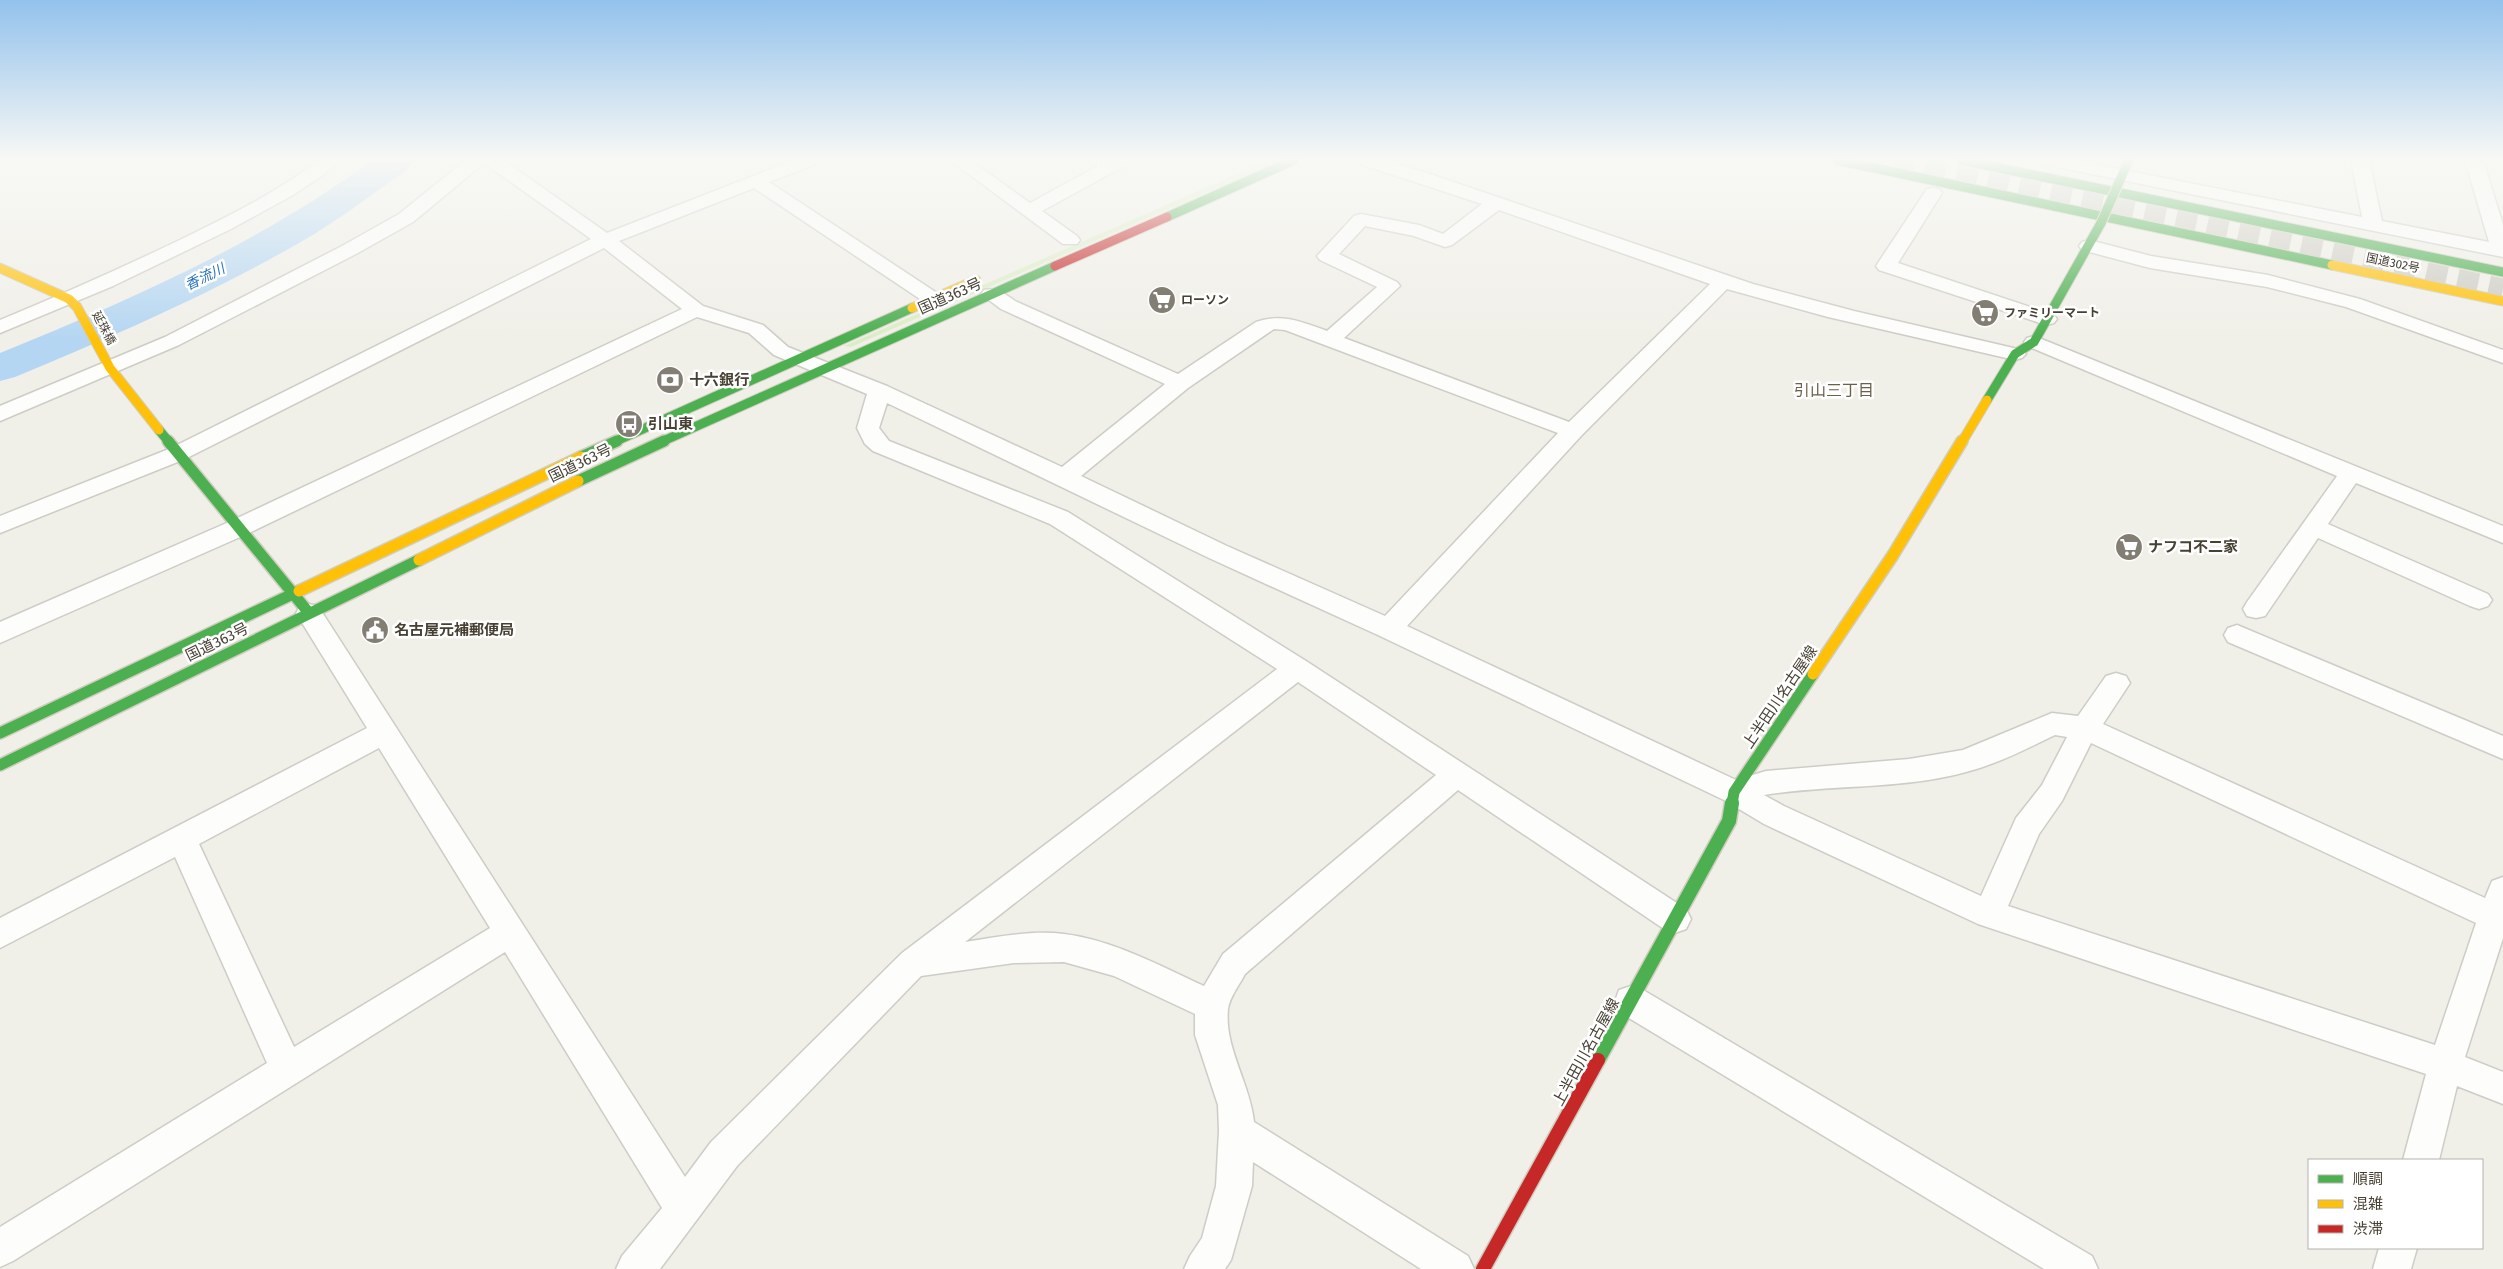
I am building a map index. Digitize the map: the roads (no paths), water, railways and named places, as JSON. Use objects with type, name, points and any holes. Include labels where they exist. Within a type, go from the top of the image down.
[{"type":"main road","name":"国道363号","points":[[0,765],[632,455],[824,369],[990,284],[1149,219]]},
{"type":"main road","name":"上半田川名古屋線","points":[[1483,1269],[1729,821],[1734,792],[1893,555],[2025,348],[2047,319],[2103,219]]},
{"type":"main road","name":"国道302号","points":[[2117,219],[2503,301]]},
{"type":"main road","name":"国道302号","points":[[2248,219],[2503,272]]},
{"type":"main road","points":[[0,268],[73,303]]},
{"type":"main road","name":"国道363号","points":[[0,733],[292,592],[647,425],[934,298],[990,284]]},
{"type":"main road","name":"延珠橋","points":[[73,303],[109,365],[177,454],[309,613]]},
{"type":"street","points":[[0,327],[73,303],[236,219]]},
{"type":"street","points":[[0,414],[109,365],[172,341],[341,254],[404,219]]},
{"type":"street","points":[[575,219],[696,310],[756,329],[781,351],[879,391],[1064,476],[1218,552],[1389,629],[1734,792],[1774,815],[1989,914],[2088,945],[2446,1065],[2503,1088]]},
{"type":"street","points":[[0,525],[177,454],[604,240],[659,219]]},
{"type":"street","points":[[814,219],[934,298]]},
{"type":"street","points":[[1043,219],[1070,240]]},
{"type":"street","points":[[1329,340],[1390,286],[1326,256],[1361,220],[1419,231],[1445,241],[1474,219]]},
{"type":"street","points":[[1539,219],[1724,281],[1801,304],[2025,348],[2352,473],[2503,535]]},
{"type":"street","points":[[1916,219],[1886,266],[2047,319]]},
{"type":"street","points":[[2350,219],[2502,250],[2492,219]]},
{"type":"street","points":[[2372,219],[2373,224]]},
{"type":"street","points":[[2089,246],[2150,262],[2268,282],[2353,303],[2503,357]]},
{"type":"street","points":[[1389,629],[1573,432],[1724,281]]},
{"type":"street","points":[[990,284],[1008,306],[1180,383]]},
{"type":"street","points":[[0,633],[238,528],[696,310]]},
{"type":"street","points":[[1064,476],[1180,383],[1263,326],[1272,323],[1288,324],[1573,432]]},
{"type":"street","points":[[879,391],[868,428],[873,439],[880,446],[1059,518],[1297,668],[1676,919]]},
{"type":"street","points":[[2256,609],[2352,473]]},
{"type":"street","points":[[2314,527],[2479,600]]},
{"type":"street","points":[[309,613],[683,1208]]},
{"type":"street","points":[[2238,635],[2503,748]]},
{"type":"street","points":[[635,1269],[659,1242],[724,1154],[913,963],[1297,668]]},
{"type":"street","points":[[1989,914],[2027,827],[2052,793],[2085,728],[2116,683]]},
{"type":"street","points":[[1734,792],[1766,783],[1910,770],[1965,761],[2013,743],[2052,724],[2085,728],[2500,910],[2446,1065],[2421,1159]]},
{"type":"street","points":[[0,934],[181,837],[384,732]]},
{"type":"street","points":[[1203,1269],[1218,1247],[1234,1186],[1237,1131],[1236,1105],[1212,1035],[1211,1005],[1234,964],[1457,774]]},
{"type":"street","points":[[181,837],[287,1069]]},
{"type":"street","points":[[0,1248],[510,932]]},
{"type":"street","points":[[913,963],[1014,949],[1064,948],[1120,963],[1211,1005]]},
{"type":"street","points":[[1631,1001],[2079,1269]]},
{"type":"street","points":[[1237,1131],[1455,1269]]},
{"type":"street","points":[[2392,1269],[2398,1249]]},
{"type":"waterway","name":"香流川","points":[[0,368],[155,302],[255,252],[311,219]]},
{"type":"tunnel","points":[[2174,219],[2503,289]]},
{"type":"place","name":"ローソン","points":[[1162,300]]},
{"type":"place","name":"ファミリーマート","points":[[1985,313]]},
{"type":"place","name":"十六銀行","points":[[670,380]]},
{"type":"place","name":"引山東","points":[[629,424]]},
{"type":"place","name":"ナフコ不二家","points":[[2129,547]]},
{"type":"place","name":"名古屋元補郵便局","points":[[375,630]]},
{"type":"district","name":"引山三丁目","points":[[1834,390]]}]
